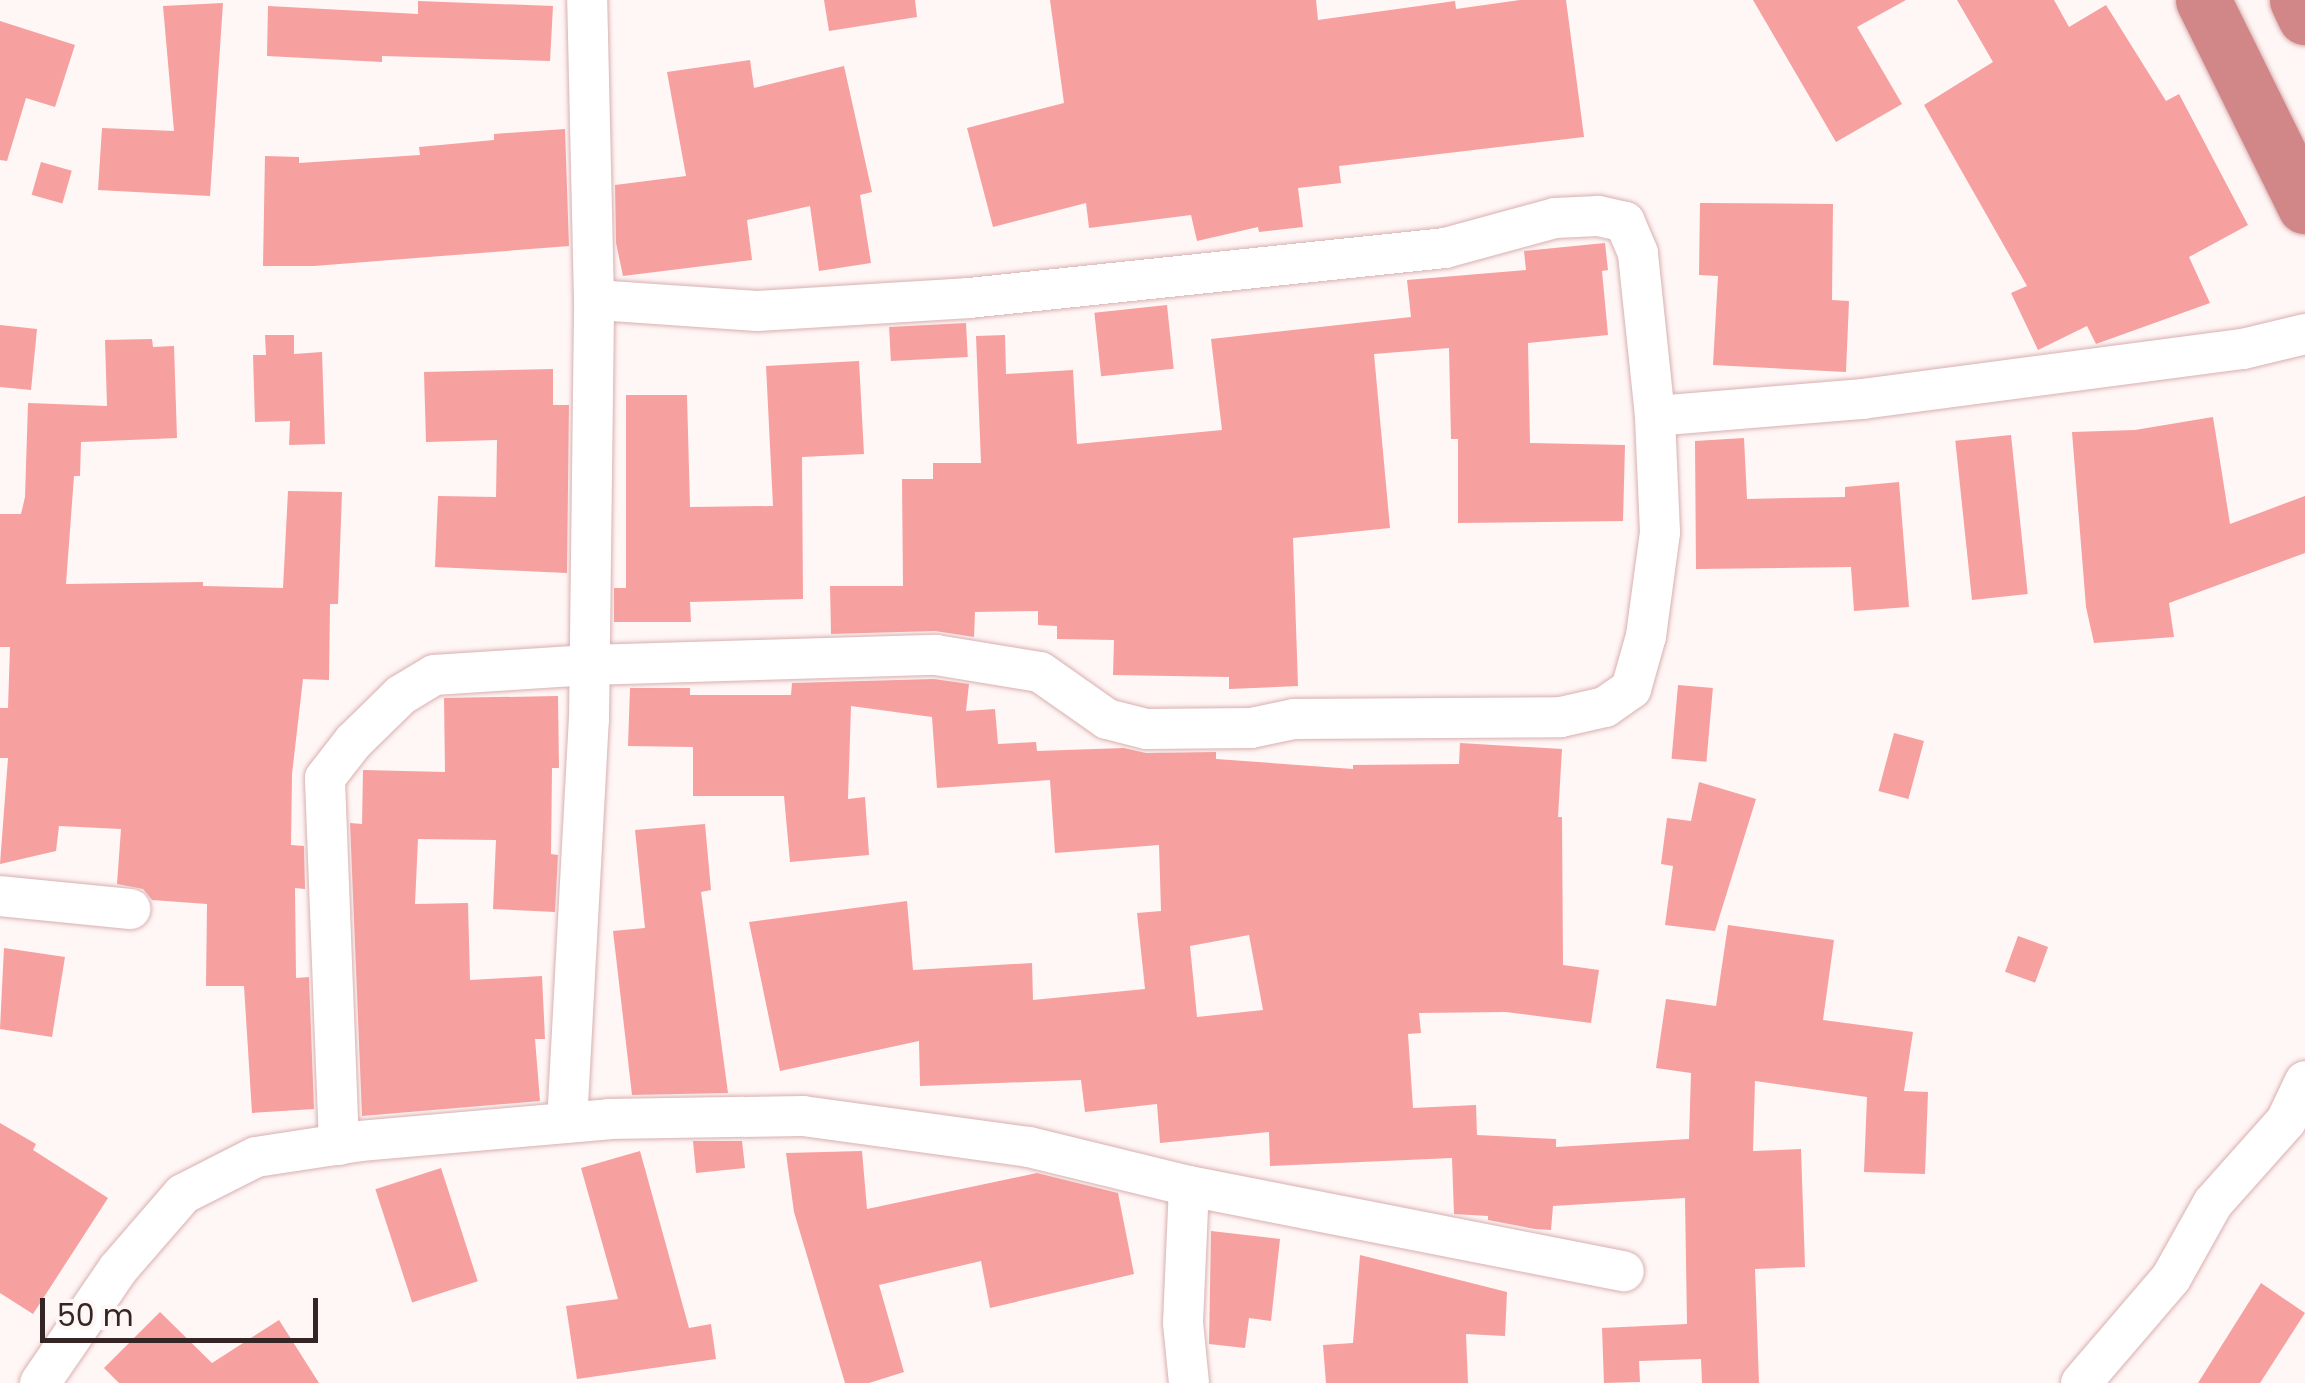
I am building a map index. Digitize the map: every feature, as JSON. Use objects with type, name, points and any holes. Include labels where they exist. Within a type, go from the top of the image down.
[{"type":"highway","points":[[2203,0],[2305,206]]},
{"type":"highway","points":[[2296,0],[2305,17]]},
{"type":"street","points":[[567,1123],[589,665],[594,300],[587,0]]},
{"type":"street","points":[[338,1145],[324,778],[401,694],[434,675],[589,665],[936,655],[1040,672],[1108,720],[1146,729],[1252,728],[1294,719],[1561,717],[1605,707],[1631,689],[1646,636],[1660,532],[1655,416],[1638,253],[1625,222],[1598,216],[1554,218],[1445,248],[970,298],[757,311],[594,300]]},
{"type":"street","points":[[1655,416],[1862,399],[2243,349],[2305,334]]},
{"type":"street","points":[[0,896],[130,909]]},
{"type":"street","points":[[2081,1383],[2171,1278],[2213,1203],[2286,1121],[2305,1080]]},
{"type":"street","points":[[40,1383],[118,1269],[184,1194],[256,1157],[338,1145],[567,1123],[802,1116],[1029,1147],[1189,1186],[1624,1271]]},
{"type":"street","points":[[1189,1186],[1184,1322],[1189,1383]]},
{"type":"building","points":[[824,0],[915,0],[917,17],[829,31]]},
{"type":"building","points":[[1050,0],[1316,0],[1318,20],[1455,1],[1456,9],[1520,0],[1566,0],[1584,137],[1339,166],[1341,183],[1298,188],[1303,227],[1259,232],[1258,227],[1197,241],[1191,215],[1089,228],[1086,203],[993,227],[967,128],[1064,103]]},
{"type":"building","points":[[1753,0],[1906,0],[1857,27],[1902,104],[1836,142]]},
{"type":"building","points":[[1957,0],[2054,0],[2069,27],[2106,5],[2166,101],[2179,94],[2248,225],[2189,257],[2210,303],[2096,344],[2087,326],[2038,350],[2011,293],[2027,286],[1924,105],[1993,62]]},
{"type":"building","points":[[418,1],[553,6],[550,61],[382,56],[382,62],[267,56],[268,6],[418,14]]},
{"type":"building","points":[[223,3],[210,196],[98,190],[102,128],[174,131],[163,6]]},
{"type":"building","points":[[0,21],[75,45],[55,107],[26,98],[7,161],[0,160]]},
{"type":"building","points":[[750,60],[754,88],[844,66],[872,192],[860,195],[871,263],[819,271],[810,206],[747,220],[752,260],[623,276],[616,243],[615,185],[686,176],[667,72]]},
{"type":"building","points":[[565,129],[569,246],[314,266],[263,266],[265,156],[299,157],[299,163],[420,155],[419,147],[494,140],[494,134]]},
{"type":"building","points":[[41,162],[72,171],[62,204],[32,195]]},
{"type":"building","points":[[1700,203],[1833,204],[1832,300],[1849,301],[1846,372],[1713,365],[1718,276],[1699,275]]},
{"type":"building","points":[[1605,243],[1608,270],[1602,271],[1608,335],[1528,343],[1530,443],[1625,445],[1623,521],[1458,523],[1458,439],[1451,439],[1449,348],[1374,354],[1390,528],[1293,538],[1298,686],[1229,689],[1229,677],[1113,675],[1114,640],[1057,639],[1057,626],[1038,625],[1038,611],[975,612],[974,637],[935,631],[831,634],[830,586],[903,586],[902,479],[933,479],[933,463],[981,463],[976,336],[1005,335],[1006,374],[1073,370],[1077,444],[1222,430],[1211,339],[1411,317],[1407,280],[1526,270],[1524,251]]},
{"type":"building","points":[[1167,305],[1174,369],[1101,376],[1094,313]]},
{"type":"building","points":[[966,323],[968,357],[891,361],[889,327]]},
{"type":"building","points":[[0,325],[37,329],[31,390],[0,387]]},
{"type":"building","points":[[265,335],[294,335],[294,354],[322,352],[325,444],[289,445],[290,421],[255,422],[253,355],[266,355]]},
{"type":"building","points":[[152,339],[153,347],[174,346],[177,438],[81,442],[80,476],[74,476],[66,584],[203,582],[203,586],[283,588],[288,491],[342,492],[338,604],[330,604],[329,680],[303,679],[292,774],[291,845],[304,846],[305,889],[295,888],[296,978],[309,977],[314,1109],[252,1113],[244,986],[206,986],[207,904],[152,900],[143,889],[117,884],[121,829],[59,826],[56,851],[0,864],[8,758],[0,758],[0,708],[8,708],[10,647],[0,647],[0,514],[21,514],[28,403],[107,406],[105,340]]},
{"type":"building","points":[[859,361],[864,454],[802,457],[803,599],[690,602],[691,622],[614,622],[614,588],[626,588],[626,395],[687,395],[690,507],[773,506],[766,366]]},
{"type":"building","points":[[553,369],[553,405],[569,405],[567,573],[435,567],[438,496],[496,497],[497,440],[426,442],[424,372]]},
{"type":"building","points":[[2213,417],[2230,524],[2305,496],[2305,553],[2169,603],[2174,637],[2094,643],[2086,607],[2072,432],[2135,430]]},
{"type":"building","points":[[2011,435],[2028,594],[1972,600],[1955,441]]},
{"type":"building","points":[[1744,438],[1747,499],[1845,497],[1845,487],[1899,482],[1909,607],[1854,611],[1851,567],[1696,569],[1695,441]]},
{"type":"building","points":[[934,679],[969,684],[966,711],[995,709],[998,744],[1036,742],[1037,751],[1124,748],[1146,753],[1216,752],[1216,759],[1353,769],[1353,765],[1459,764],[1460,743],[1562,749],[1558,817],[1562,817],[1563,965],[1599,970],[1591,1023],[1506,1012],[1419,1013],[1421,1033],[1408,1034],[1413,1108],[1476,1105],[1477,1135],[1556,1139],[1556,1147],[1689,1139],[1691,1073],[1656,1068],[1666,999],[1716,1006],[1728,925],[1834,940],[1823,1020],[1913,1032],[1904,1091],[1928,1092],[1925,1174],[1864,1172],[1867,1097],[1755,1081],[1753,1151],[1801,1149],[1805,1267],[1755,1269],[1759,1383],[1702,1383],[1701,1359],[1639,1361],[1640,1382],[1604,1383],[1602,1328],[1687,1324],[1685,1198],[1553,1206],[1551,1230],[1535,1229],[1488,1220],[1488,1216],[1454,1214],[1452,1158],[1270,1166],[1269,1132],[1160,1143],[1157,1104],[1085,1112],[1081,1080],[920,1086],[919,1041],[780,1071],[749,922],[907,901],[913,970],[1032,963],[1033,1000],[1145,989],[1137,913],[1161,911],[1159,845],[1055,853],[1050,780],[937,788],[932,717],[851,706],[848,799],[865,797],[869,855],[790,862],[784,796],[693,796],[693,747],[628,746],[630,688],[690,688],[690,695],[791,695],[792,683]],"holes":[[[1249,935],[1263,1010],[1197,1017],[1190,946]]]},
{"type":"building","points":[[1678,685],[1713,688],[1706,762],[1672,759]]},
{"type":"building","points":[[558,696],[559,768],[552,768],[551,854],[558,855],[555,912],[493,909],[496,840],[418,839],[415,904],[468,903],[470,980],[542,976],[545,1039],[535,1039],[540,1101],[362,1116],[350,823],[362,824],[363,770],[445,772],[444,698]]},
{"type":"building","points":[[1894,733],[1924,741],[1908,799],[1878,791]]},
{"type":"building","points":[[1699,782],[1756,799],[1715,931],[1665,925],[1673,866],[1661,864],[1667,818],[1691,821]]},
{"type":"building","points":[[705,824],[711,890],[701,892],[728,1093],[632,1095],[613,931],[645,928],[635,830]]},
{"type":"building","points":[[2018,936],[2048,947],[2035,983],[2005,972]]},
{"type":"building","points":[[4,948],[65,957],[52,1037],[0,1029]]},
{"type":"building","points":[[0,1123],[36,1144],[33,1150],[108,1198],[33,1314],[0,1293]]},
{"type":"building","points":[[693,1141],[742,1141],[745,1168],[696,1173]]},
{"type":"building","points":[[640,1151],[689,1328],[711,1324],[716,1359],[577,1379],[566,1306],[618,1299],[581,1168]]},
{"type":"building","points":[[862,1151],[867,1209],[1037,1173],[1118,1193],[1134,1274],[990,1308],[981,1261],[879,1285],[904,1372],[869,1383],[845,1383],[794,1212],[786,1153]]},
{"type":"building","points":[[441,1168],[478,1281],[412,1302],[375,1189]]},
{"type":"building","points":[[1211,1231],[1280,1239],[1271,1321],[1249,1318],[1245,1348],[1209,1344]]},
{"type":"building","points":[[1360,1255],[1507,1292],[1505,1336],[1466,1334],[1468,1383],[1326,1383],[1323,1345],[1353,1343]]},
{"type":"building","points":[[2261,1283],[2305,1313],[2260,1383],[2198,1383]]},
{"type":"building","points":[[160,1312],[212,1363],[279,1320],[319,1383],[119,1383],[104,1368]]}]
